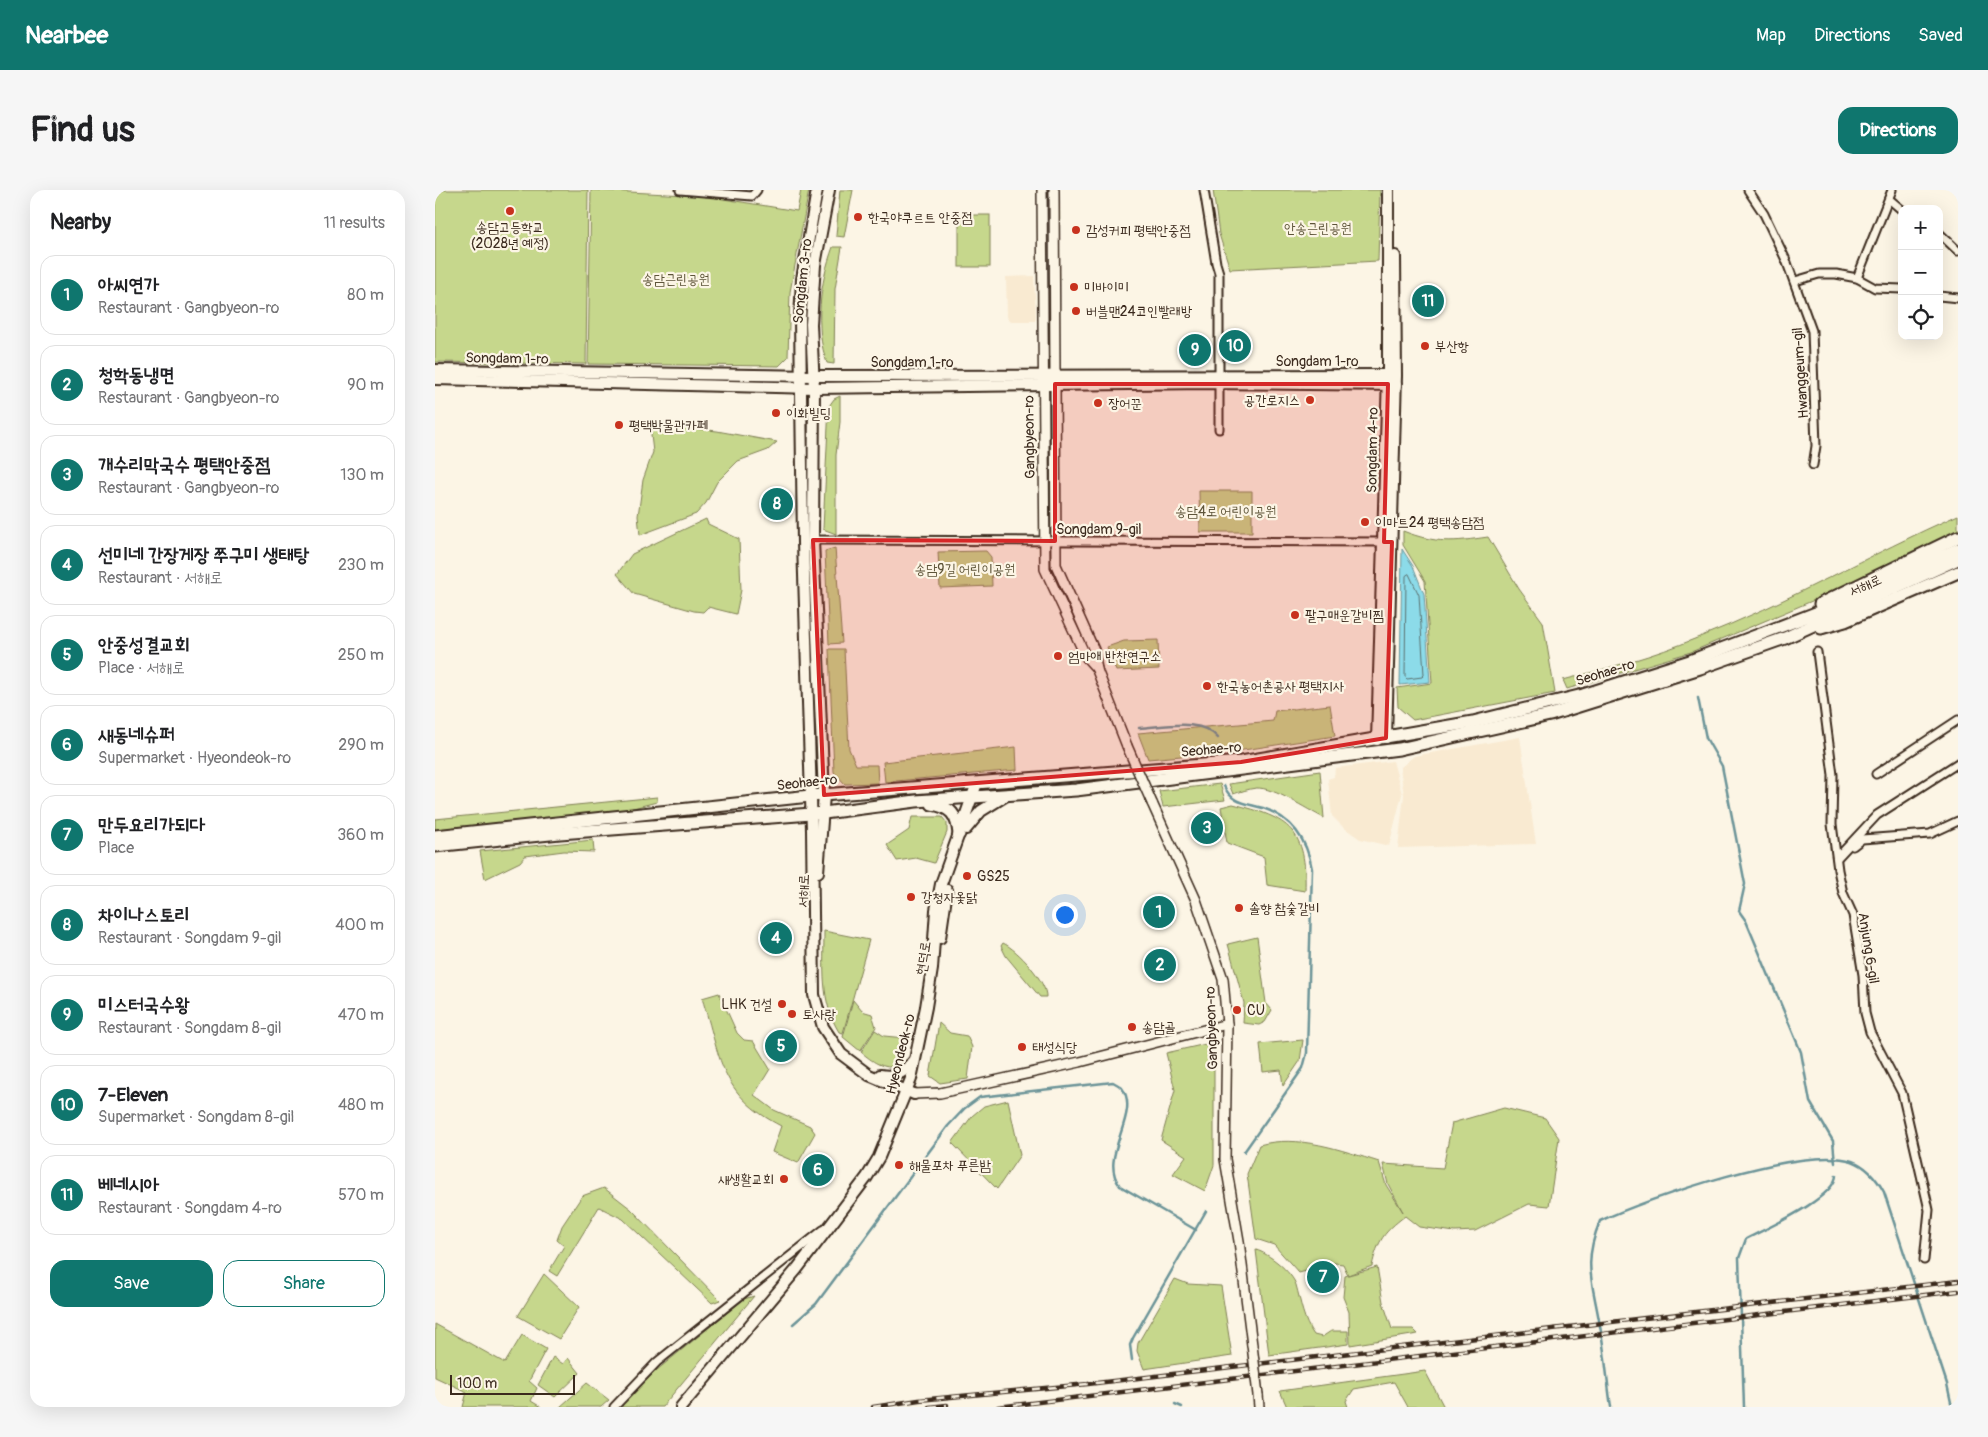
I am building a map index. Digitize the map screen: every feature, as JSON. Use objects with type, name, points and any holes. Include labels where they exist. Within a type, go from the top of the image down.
[{"type":"main road","name":"Songdam 3-ro","points":[[817,190],[802,280],[800,319],[803,543],[807,615],[812,830],[812,969],[817,1013],[831,1040],[850,1062],[869,1075],[911,1092]]},
{"type":"main road","name":"Songdam 3-ro","points":[[813,540],[814,388],[812,295],[829,190]]},
{"type":"main road","name":"Songdam 4-ro","points":[[1388,190],[1392,380]]},
{"type":"main road","name":"Songdam 4-ro","points":[[1382,739],[1395,190]]},
{"type":"main road","name":"Songdam 1-ro","points":[[435,370],[1042,380],[1392,380]]},
{"type":"main road","points":[[801,376],[814,388]]},
{"type":"main road","name":"Songdam 1-ro","points":[[435,379],[814,388],[1042,380]]},
{"type":"main road","points":[[1761,635],[1858,584],[1958,537]]},
{"type":"main road","name":"서해로","points":[[813,540],[824,795],[817,888],[817,994],[821,1015],[827,1027],[846,1052],[880,1075],[911,1092]]},
{"type":"main road","name":"Seohae-ro","points":[[435,836],[810,796],[1241,762],[1473,722],[1583,695],[1690,661],[1825,610],[1958,549]]},
{"type":"main road","name":"서해로","points":[[1785,638],[1958,559]]},
{"type":"main road","points":[[1785,638],[1845,621],[1958,572]]},
{"type":"main road","name":"Seohae-ro","points":[[435,846],[560,833],[824,813],[916,801],[1076,790],[1399,749],[1453,738],[1591,703],[1785,638]]},
{"type":"main road","points":[[976,797],[980,783]]},
{"type":"main road","points":[[916,801],[951,810],[963,832],[981,811],[1009,795]]},
{"type":"main road","name":"Hyeondeok-ro","points":[[911,1092],[932,969],[935,910],[941,884],[976,797]]},
{"type":"main road","name":"현덕로","points":[[833,1223],[867,1177],[911,1092],[944,903],[963,832]]},
{"type":"main road","points":[[880,1075],[900,1074],[915,1061]]},
{"type":"main road","points":[[681,1407],[833,1223]]},
{"type":"street","points":[[679,190],[752,196],[757,190]]},
{"type":"street","name":"Gangbyeon-ro","points":[[1041,190],[1043,541],[1045,569],[1086,657],[1097,670]]},
{"type":"street","name":"Gangbyeon-ro","points":[[1054,190],[1056,565],[1094,650],[1097,670],[1127,746],[1208,931],[1223,979],[1227,1024],[1225,1159],[1239,1241],[1259,1407]]},
{"type":"street","points":[[1204,190],[1219,273],[1219,429]]},
{"type":"street","name":"Hwanggeum-gil","points":[[1748,190],[1764,214],[1795,281],[1812,331],[1816,430],[1813,465]]},
{"type":"street","points":[[1857,278],[1892,190]]},
{"type":"street","points":[[1889,199],[1898,207]]},
{"type":"street","points":[[1943,237],[1958,250]]},
{"type":"street","points":[[1795,281],[1819,274],[1836,274],[1857,278],[1875,288],[1898,289]]},
{"type":"street","points":[[1943,296],[1958,298]]},
{"type":"street","name":"Songdam 9-gil","points":[[813,540],[1388,542]]},
{"type":"street","name":"Anjung 6-gil","points":[[1817,652],[1822,705],[1833,776],[1832,824],[1837,858],[1843,892],[1853,915],[1863,975],[1865,1013],[1870,1032],[1902,1093],[1929,1210],[1923,1260]]},
{"type":"street","points":[[1876,774],[1958,720]]},
{"type":"street","points":[[1837,858],[1877,815],[1958,763]]},
{"type":"street","points":[[1837,858],[1862,839],[1930,834],[1958,821]]},
{"type":"street","name":"Hyeondeok-ro","points":[[911,1092],[940,1093],[1081,1062],[1227,1024]]},
{"type":"street","points":[[614,1407],[657,1362],[833,1223]]},
{"type":"highlighted area","points":[[1055,384],[1388,384],[1384,542],[1392,542],[1386,738],[1241,762],[824,795],[813,540],[1055,541]]},
{"type":"shaded area","points":[[1034,276],[1035,321],[1011,321],[1007,317],[1006,277]]},
{"type":"shaded area","points":[[1520,737],[1536,844],[1398,848],[1404,795],[1400,768],[1414,756]]},
{"type":"shaded area","points":[[1393,761],[1402,794],[1389,846],[1360,839],[1343,827],[1332,816],[1328,779],[1334,777],[1335,768]]},
{"type":"green space","points":[[435,190],[588,190],[586,364],[435,362]]},
{"type":"green space","name":"송담근린공원","points":[[591,190],[705,196],[797,211],[801,190],[809,190],[790,292],[788,357],[779,366],[588,364]]},
{"type":"green space","points":[[840,190],[853,190],[844,237],[836,236]]},
{"type":"green space","name":"안송근린공원","points":[[1213,190],[1380,190],[1378,261],[1230,269],[1219,234]]},
{"type":"green space","points":[[959,215],[990,215],[990,267],[959,267]]},
{"type":"green space","points":[[833,247],[842,247],[835,289],[834,364],[827,363],[823,349],[820,320],[822,290]]},
{"type":"green space","points":[[840,396],[840,422],[836,455],[836,534],[823,529],[829,406],[834,399]]},
{"type":"green space","points":[[656,424],[717,431],[777,442],[768,450],[738,461],[717,482],[706,503],[696,514],[640,535],[638,516],[643,480],[653,452],[650,427]]},
{"type":"green space","name":"송담4로 어린이공원","points":[[1199,491],[1252,491],[1252,532],[1200,532]]},
{"type":"green space","points":[[1958,515],[1958,530],[1819,598],[1691,652],[1567,689],[1563,680],[1648,656],[1730,624]]},
{"type":"green space","points":[[706,519],[708,524],[739,539],[741,590],[736,614],[708,607],[703,612],[694,611],[634,594],[617,574],[632,554]]},
{"type":"green space","points":[[1403,531],[1425,538],[1445,541],[1488,537],[1519,589],[1543,622],[1555,693],[1413,720],[1398,707],[1397,688],[1432,683],[1425,581],[1403,545]]},
{"type":"green space","points":[[835,548],[842,643],[829,644],[825,551]]},
{"type":"green space","name":"송담9길 어린이공원","points":[[986,551],[991,557],[992,586],[940,588],[938,552]]},
{"type":"green space","points":[[1158,640],[1159,669],[1116,671],[1107,647],[1124,641]]},
{"type":"green space","points":[[829,649],[844,649],[849,749],[856,765],[877,765],[878,783],[845,784],[834,772]]},
{"type":"green space","points":[[1330,705],[1335,736],[1237,751],[1148,759],[1138,733],[1273,721],[1275,711]]},
{"type":"green space","points":[[1016,747],[1017,770],[885,782],[883,762]]},
{"type":"green space","points":[[1320,771],[1324,818],[1272,791],[1253,788],[1233,794],[1229,784]]},
{"type":"green space","points":[[1220,784],[1225,800],[1163,807],[1159,791]]},
{"type":"green space","points":[[657,797],[657,802],[613,813],[435,830],[435,819]]},
{"type":"green space","points":[[1233,804],[1269,815],[1291,830],[1298,840],[1303,854],[1305,891],[1267,885],[1264,857],[1227,843],[1221,807]]},
{"type":"green space","points":[[912,817],[942,817],[947,823],[947,832],[934,863],[916,858],[897,861],[887,845],[909,830]]},
{"type":"green space","points":[[593,840],[594,852],[564,851],[525,856],[520,862],[485,879],[480,851]]},
{"type":"green space","points":[[824,931],[869,940],[843,1033],[839,1032],[833,1020],[826,996],[824,983]]},
{"type":"green space","points":[[1257,937],[1266,1003],[1272,1010],[1265,1022],[1259,1025],[1243,1023],[1244,1003],[1228,944]]},
{"type":"green space","points":[[1003,943],[1016,952],[1031,967],[1042,983],[1046,997],[1040,997],[1006,956],[1001,946]]},
{"type":"green space","points":[[719,993],[737,1033],[744,1040],[753,1041],[770,1069],[754,1095],[774,1110],[810,1126],[815,1133],[798,1163],[772,1152],[781,1126],[761,1114],[745,1101],[725,1072],[702,998]]},
{"type":"green space","points":[[853,1000],[862,1011],[872,1014],[876,1027],[860,1051],[843,1037]]},
{"type":"green space","points":[[939,1023],[950,1033],[967,1036],[972,1047],[968,1079],[940,1083],[930,1076]]},
{"type":"green space","points":[[875,1030],[884,1036],[905,1038],[902,1059],[898,1066],[883,1066],[861,1052]]},
{"type":"green space","points":[[1303,1040],[1300,1061],[1283,1086],[1281,1070],[1263,1072],[1260,1044]]},
{"type":"green space","points":[[1206,1044],[1214,1060],[1214,1165],[1205,1191],[1173,1174],[1186,1156],[1161,1140],[1175,1090],[1166,1053]]},
{"type":"green space","points":[[1008,1100],[1020,1155],[997,1189],[952,1143],[972,1116],[984,1106]]},
{"type":"green space","points":[[1504,1108],[1545,1118],[1559,1138],[1549,1206],[1529,1204],[1475,1231],[1455,1232],[1419,1227],[1405,1216],[1383,1237],[1372,1266],[1348,1275],[1343,1264],[1335,1263],[1299,1273],[1274,1245],[1256,1239],[1247,1174],[1259,1145],[1289,1141],[1304,1142],[1335,1148],[1379,1162],[1386,1185],[1403,1212],[1388,1184],[1383,1164],[1443,1168],[1452,1123]]},
{"type":"green space","points":[[604,1188],[631,1209],[720,1300],[712,1303],[623,1219],[599,1207],[557,1276],[549,1271],[564,1246],[557,1240],[562,1226],[582,1196]]},
{"type":"green space","points":[[1256,1250],[1267,1255],[1290,1274],[1296,1285],[1305,1317],[1314,1335],[1322,1337],[1331,1331],[1348,1331],[1348,1344],[1269,1355]]},
{"type":"green space","points":[[1377,1267],[1383,1302],[1392,1329],[1413,1329],[1418,1334],[1350,1345],[1349,1312],[1343,1297],[1345,1276]]},
{"type":"green space","points":[[544,1274],[579,1307],[559,1339],[518,1316]]},
{"type":"green space","points":[[1175,1279],[1188,1284],[1221,1286],[1232,1356],[1144,1369],[1137,1351],[1138,1343]]},
{"type":"green space","points":[[754,1296],[662,1407],[622,1407],[623,1403],[657,1370],[744,1299]]},
{"type":"green space","points":[[435,1324],[505,1363],[522,1335],[546,1349],[529,1381],[537,1388],[531,1401],[541,1407],[463,1407],[467,1392],[435,1377]]},
{"type":"green space","points":[[553,1357],[563,1364],[568,1358],[580,1373],[555,1397],[538,1385]]},
{"type":"green space","points":[[1425,1371],[1444,1407],[1408,1407],[1394,1382],[1354,1389],[1346,1401],[1348,1407],[1287,1407],[1280,1391]]},
{"type":"green space","points":[[587,1383],[609,1400],[601,1407],[560,1407]]},
{"type":"water","points":[[1402,549],[1413,566],[1424,594],[1430,682],[1400,685]]},
{"type":"waterway","points":[[1698,698],[1706,738],[1722,766],[1745,884],[1739,911],[1746,921],[1801,1052],[1810,1102],[1833,1141],[1835,1163]]},
{"type":"waterway","points":[[1139,728],[1192,725],[1202,727],[1218,738]]},
{"type":"waterway","points":[[1224,786],[1235,800],[1273,812],[1290,824],[1302,839],[1310,858],[1312,869],[1307,1053],[1303,1068],[1244,1152]]},
{"type":"waterway","points":[[793,1324],[816,1304],[948,1126],[965,1108],[980,1097],[1113,1082],[1122,1088],[1127,1098],[1127,1110],[1113,1162],[1114,1175],[1120,1186],[1196,1230]]},
{"type":"waterway","points":[[1611,1407],[1590,1262],[1591,1250],[1600,1221],[1653,1200],[1726,1176],[1798,1160],[1829,1158],[1852,1161],[1862,1166],[1878,1182],[1884,1192],[1947,1384],[1952,1407]]},
{"type":"waterway","points":[[1744,1407],[1739,1258],[1746,1239],[1813,1203],[1833,1184],[1836,1175]]},
{"type":"waterway","points":[[1132,1360],[1130,1345],[1133,1338],[1206,1211]]},
{"type":"waterway","points":[[1175,1404],[1182,1407]]},
{"type":"railway","points":[[873,1407],[919,1400],[1088,1384],[1958,1281]]},
{"type":"railway","points":[[998,1407],[1958,1291]]},
{"type":"railway","points":[[929,1407],[947,1405]]},
{"type":"place","name":"송담고등학교 (2028년 예정)","points":[[510,211]]},
{"type":"place","name":"한국야쿠르트 안중점","points":[[858,217]]},
{"type":"place","name":"감성커피 평택안중점","points":[[1076,230]]},
{"type":"place","name":"미바이미","points":[[1074,287]]},
{"type":"place","name":"베네시아","points":[[1428,301]]},
{"type":"place","name":"버블맨24코인빨래방","points":[[1076,311]]},
{"type":"place","name":"7-Eleven","points":[[1235,346]]},
{"type":"place","name":"부산항","points":[[1425,346]]},
{"type":"place","name":"미스터국수왕","points":[[1195,350]]},
{"type":"place","name":"공간로지스","points":[[1310,400]]},
{"type":"place","name":"장어꾼","points":[[1098,403]]},
{"type":"place","name":"이화빌딩","points":[[776,413]]},
{"type":"place","name":"평택박물관카페","points":[[619,425]]},
{"type":"place","name":"차이나스토리","points":[[777,504]]},
{"type":"place","name":"이마트24 평택송담점","points":[[1365,522]]},
{"type":"place","name":"팔구매운갈비찜","points":[[1295,615]]},
{"type":"place","name":"엄마애 반찬연구소","points":[[1058,656]]},
{"type":"place","name":"한국농어촌공사 평택지사","points":[[1207,686]]},
{"type":"place","name":"개수리막국수 평택안중점","points":[[1207,828]]},
{"type":"place","name":"GS25","points":[[967,876]]},
{"type":"place","name":"강청자옻닭","points":[[911,897]]},
{"type":"place","name":"솔향 참숯갈비","points":[[1239,908]]},
{"type":"place","name":"아씨연가","points":[[1159,912]]},
{"type":"place","name":"선미네 간장게장 쭈구미 생태탕","points":[[776,938]]},
{"type":"place","name":"청학동냉면","points":[[1160,965]]},
{"type":"place","name":"LHK 건설","points":[[782,1004]]},
{"type":"place","name":"CU","points":[[1237,1010]]},
{"type":"place","name":"토사랑","points":[[792,1014]]},
{"type":"place","name":"송담골","points":[[1132,1027]]},
{"type":"place","name":"안중성결교회","points":[[781,1046]]},
{"type":"place","name":"태성식당","points":[[1022,1047]]},
{"type":"place","name":"해물포차 푸른밤","points":[[899,1165]]},
{"type":"place","name":"새동네슈퍼","points":[[818,1170]]},
{"type":"place","name":"새생활교회","points":[[784,1179]]},
{"type":"place","name":"만두요리가되다","points":[[1323,1277]]}]
